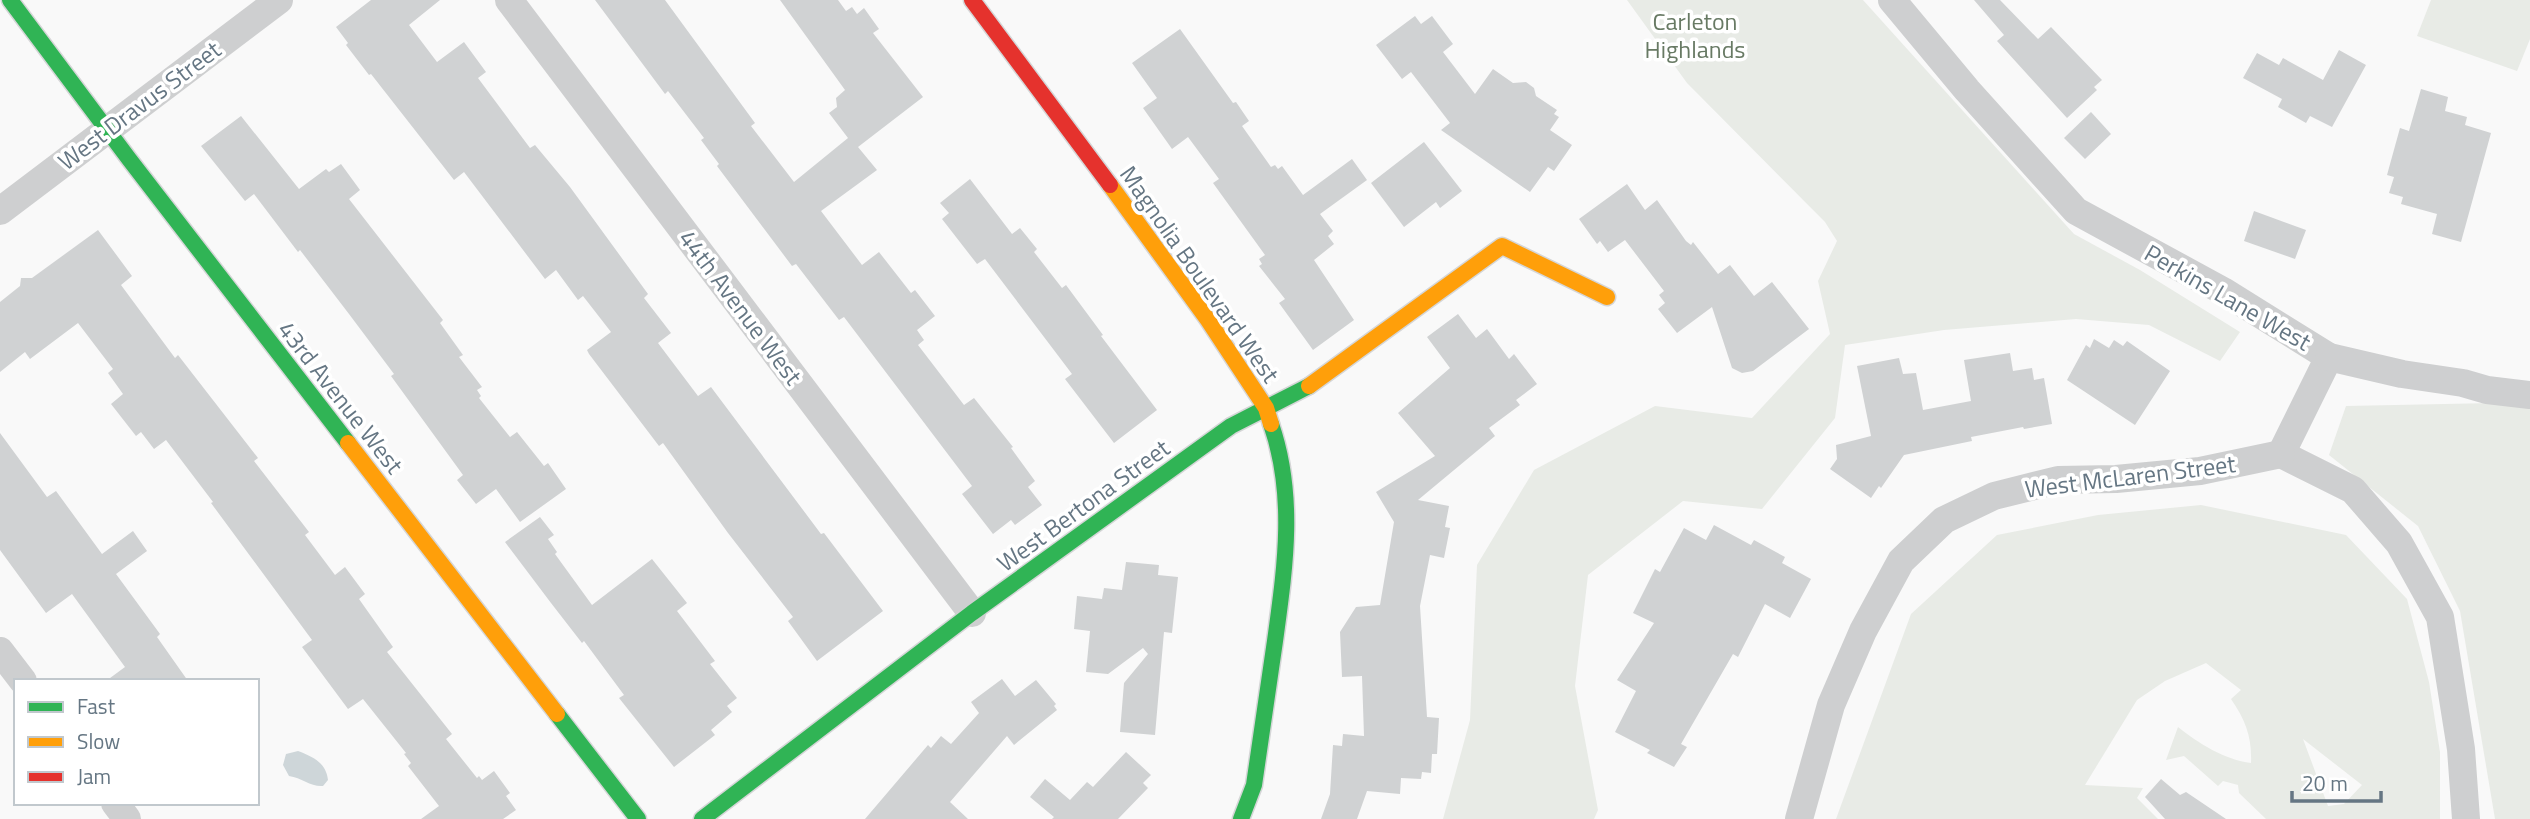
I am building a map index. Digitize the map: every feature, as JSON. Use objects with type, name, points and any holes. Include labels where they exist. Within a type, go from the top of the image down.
[{"type":"street","name":"43rd Avenue West","points":[[10,0],[107,130],[638,819]]},
{"type":"street","name":"West Dravus Street","points":[[0,211],[279,0]]},
{"type":"street","name":"44th Avenue West","points":[[509,0],[972,613]]},
{"type":"street","name":"Magnolia Boulevard West","points":[[972,0],[1208,320],[1266,408],[1278,443],[1287,489],[1286,563],[1256,773],[1241,819]]},
{"type":"street","name":"Perkins Lane West","points":[[1892,0],[1967,90],[2076,211],[2223,291],[2329,357],[2281,454]]},
{"type":"street","name":"West Bertona Street","points":[[702,819],[972,613],[1231,426],[1308,387],[1502,246],[1607,297]]},
{"type":"street","points":[[2329,357],[2402,374],[2530,395]]},
{"type":"street","points":[[2281,454],[2353,490],[2399,543],[2440,617],[2461,750],[2466,819]]},
{"type":"street","name":"West McLaren Street","points":[[1799,819],[1831,705],[1863,631],[1901,561],[1944,520],[1994,496],[2058,480],[2116,479],[2200,471],[2281,454]]},
{"type":"street","points":[[0,651],[21,679]]},
{"type":"green space","name":"Carleton Highlands","points":[[1627,0],[1863,0],[2074,234],[2140,270],[2240,332],[2220,361],[2149,325],[2076,319],[1944,330],[1845,345],[1835,418],[1762,509],[1683,501],[1588,575],[1575,686],[1598,810],[1594,819],[1443,819],[1470,720],[1477,565],[1534,470],[1655,406],[1752,418],[1830,334],[1818,281],[1837,241],[1825,222],[1687,83]]},
{"type":"green space","points":[[2431,0],[2530,0],[2530,39],[2517,71],[2417,36]]},
{"type":"green space","points":[[2493,403],[2530,405],[2530,819],[2495,819],[2460,611],[2418,526],[2329,455],[2346,406]]},
{"type":"green space","points":[[2201,505],[2346,535],[2407,599],[2429,682],[2440,752],[2440,819],[2266,819],[2239,793],[2238,785],[2223,781],[2218,786],[2184,756],[2166,760],[2178,727],[2212,750],[2251,763],[2247,730],[2231,699],[2241,690],[2206,663],[2165,681],[2137,700],[2085,785],[2143,788],[2137,798],[2158,819],[1836,819],[1911,614],[1997,535],[2098,515]],"holes":[[[2303,739],[2362,785],[2344,804],[2328,806]]]},
{"type":"shaded area","points":[[298,751],[314,758],[325,769],[328,780],[323,786],[289,776],[283,765],[286,754]]},
{"type":"building","points":[[371,0],[440,0],[409,25],[437,62],[464,42],[486,72],[478,78],[530,148],[535,145],[570,187],[648,294],[644,298],[671,333],[658,343],[698,396],[711,387],[821,534],[824,533],[883,611],[817,661],[788,621],[793,617],[663,443],[659,446],[589,354],[587,350],[611,332],[583,296],[578,300],[556,270],[545,279],[464,172],[454,180],[346,45],[348,43],[336,27]]},
{"type":"building","points":[[595,0],[665,0],[755,123],[751,126],[794,182],[848,138],[829,113],[837,107],[836,98],[845,90],[780,0],[838,0],[846,11],[852,7],[857,14],[864,8],[879,29],[873,33],[923,97],[858,147],[877,170],[821,211],[862,265],[879,252],[911,293],[915,290],[935,316],[917,330],[924,340],[918,345],[964,405],[974,398],[1013,447],[1011,448],[1035,481],[1028,487],[1042,505],[1015,525],[1011,520],[993,534],[962,494],[972,486],[844,317],[839,320],[796,264],[792,266],[717,166],[719,164],[701,140],[704,138],[668,91],[665,94]]},
{"type":"building","points":[[1974,0],[2000,0],[2038,39],[2051,27],[2102,80],[2094,87],[2097,90],[2067,118],[1997,41],[2004,35]]},
{"type":"building","points":[[1415,16],[1421,24],[1432,16],[1453,44],[1443,52],[1475,94],[1493,69],[1513,83],[1526,82],[1534,88],[1536,96],[1557,110],[1554,114],[1559,117],[1550,130],[1572,145],[1554,171],[1548,167],[1530,192],[1441,130],[1450,123],[1411,72],[1402,79],[1376,45]]},
{"type":"building","points":[[1180,29],[1249,121],[1242,126],[1271,167],[1275,165],[1278,169],[1282,166],[1303,195],[1352,159],[1367,180],[1320,214],[1333,231],[1328,236],[1334,244],[1314,260],[1354,320],[1313,350],[1279,303],[1285,299],[1259,266],[1262,264],[1259,259],[1265,255],[1213,183],[1219,179],[1188,137],[1172,149],[1143,108],[1157,98],[1132,63]]},
{"type":"building","points":[[2339,50],[2366,65],[2332,127],[2310,116],[2306,123],[2278,107],[2282,99],[2243,78],[2257,53],[2279,65],[2283,58],[2323,80]]},
{"type":"building","points":[[2421,89],[2448,97],[2445,111],[2467,117],[2465,125],[2491,133],[2461,242],[2432,234],[2437,214],[2401,204],[2403,197],[2389,193],[2394,177],[2387,175],[2400,128],[2409,131]]},
{"type":"building","points":[[2091,112],[2111,134],[2085,159],[2064,138]]},
{"type":"building","points":[[241,116],[299,189],[326,169],[329,172],[341,164],[360,190],[349,199],[443,320],[440,323],[463,355],[459,357],[482,387],[477,390],[481,396],[479,398],[510,437],[517,432],[544,466],[548,463],[566,489],[520,522],[496,489],[476,504],[457,480],[463,475],[391,376],[394,374],[300,250],[298,252],[254,194],[245,201],[201,146]]},
{"type":"building","points":[[1424,142],[1462,191],[1440,208],[1436,202],[1404,227],[1371,183]]},
{"type":"building","points":[[970,179],[1012,234],[1020,228],[1037,249],[1034,252],[1062,288],[1066,285],[1157,410],[1114,443],[1065,379],[1072,374],[985,259],[977,264],[942,219],[949,213],[940,203]]},
{"type":"building","points":[[1627,184],[1645,210],[1657,200],[1686,241],[1691,245],[1693,242],[1718,274],[1730,265],[1754,296],[1772,282],[1809,329],[1753,371],[1742,373],[1732,368],[1712,307],[1677,333],[1658,309],[1665,303],[1659,295],[1664,291],[1625,240],[1608,252],[1600,241],[1597,244],[1579,219]]},
{"type":"building","points":[[2254,211],[2306,230],[2295,259],[2244,241]]},
{"type":"building","points":[[98,230],[132,276],[121,285],[175,358],[178,355],[258,458],[254,461],[309,532],[305,535],[335,575],[345,567],[365,594],[359,599],[393,647],[387,652],[452,734],[446,739],[477,778],[479,776],[482,780],[494,771],[510,793],[506,796],[516,810],[503,819],[421,819],[439,806],[408,766],[411,763],[404,754],[406,753],[363,699],[348,709],[302,647],[312,640],[166,440],[154,449],[141,432],[136,436],[111,404],[123,394],[108,373],[113,369],[78,323],[30,359],[25,352],[0,372],[0,302],[20,286],[21,278],[32,278]]},
{"type":"building","points":[[1458,314],[1476,338],[1487,329],[1509,359],[1514,354],[1537,384],[1516,400],[1520,405],[1489,428],[1495,436],[1418,500],[1449,506],[1445,527],[1450,528],[1444,558],[1430,555],[1420,606],[1427,717],[1439,718],[1437,754],[1432,754],[1431,773],[1422,772],[1421,779],[1401,778],[1400,794],[1367,791],[1357,819],[1321,819],[1330,794],[1333,745],[1342,746],[1343,734],[1364,736],[1362,676],[1342,677],[1340,632],[1356,607],[1380,605],[1394,522],[1376,492],[1435,456],[1398,413],[1450,368],[1427,337]]},
{"type":"building","points":[[2094,339],[2109,348],[2114,340],[2123,346],[2127,341],[2170,371],[2135,425],[2067,380],[2086,345],[2090,348]]},
{"type":"building","points":[[2010,353],[2013,371],[2032,368],[2034,380],[2044,378],[2052,424],[1971,437],[1972,441],[1904,455],[1871,498],[1830,469],[1837,459],[1836,445],[1871,436],[1857,366],[1899,358],[1903,374],[1916,373],[1923,410],[1971,401],[1964,360]]},
{"type":"building","points":[[0,433],[47,497],[56,491],[102,554],[133,531],[147,551],[116,574],[160,634],[157,637],[187,679],[109,679],[125,667],[72,594],[46,613],[0,550]]},
{"type":"building","points":[[540,517],[554,535],[548,539],[557,552],[555,554],[592,605],[652,559],[687,603],[677,611],[715,661],[710,664],[737,698],[727,706],[732,712],[711,730],[715,735],[674,767],[619,698],[624,695],[584,641],[582,643],[505,542]]},
{"type":"building","points":[[1714,525],[1751,545],[1754,540],[1785,557],[1782,563],[1811,579],[1790,618],[1765,604],[1738,657],[1733,654],[1681,744],[1687,747],[1674,767],[1647,753],[1650,750],[1615,732],[1636,691],[1617,680],[1654,623],[1633,613],[1655,569],[1660,572],[1684,528],[1706,540]]},
{"type":"building","points":[[1126,562],[1159,565],[1158,575],[1178,577],[1172,633],[1164,632],[1155,735],[1120,732],[1124,683],[1148,654],[1143,648],[1108,674],[1086,672],[1090,631],[1074,629],[1077,596],[1102,599],[1104,588],[1122,590]]},
{"type":"building","points":[[1002,679],[1015,696],[1036,680],[1056,704],[1054,706],[1057,710],[1014,745],[1007,736],[950,802],[968,819],[865,819],[928,745],[931,748],[941,736],[951,744],[979,713],[971,702]]},
{"type":"building","points":[[1126,752],[1151,775],[1143,783],[1148,788],[1118,819],[1052,819],[1054,817],[1030,797],[1045,779],[1070,800],[1087,782],[1093,787]]},
{"type":"building","points":[[2161,779],[2180,795],[2186,792],[2226,819],[2165,819],[2145,797]]},
{"type":"traffic: fast","points":[[10,0],[348,443]]},
{"type":"traffic: fast","points":[[702,819],[972,613],[1231,426],[1309,386]]},
{"type":"traffic: fast","points":[[1241,819],[1254,785],[1285,559],[1284,478],[1271,424]]},
{"type":"traffic: fast","points":[[557,714],[638,819]]},
{"type":"traffic: slow","points":[[1110,185],[1208,320],[1266,408],[1271,424]]},
{"type":"traffic: slow","points":[[1309,386],[1502,246],[1607,297]]},
{"type":"traffic: slow","points":[[348,443],[557,714]]},
{"type":"traffic: jam","points":[[972,0],[1110,185]]}]
